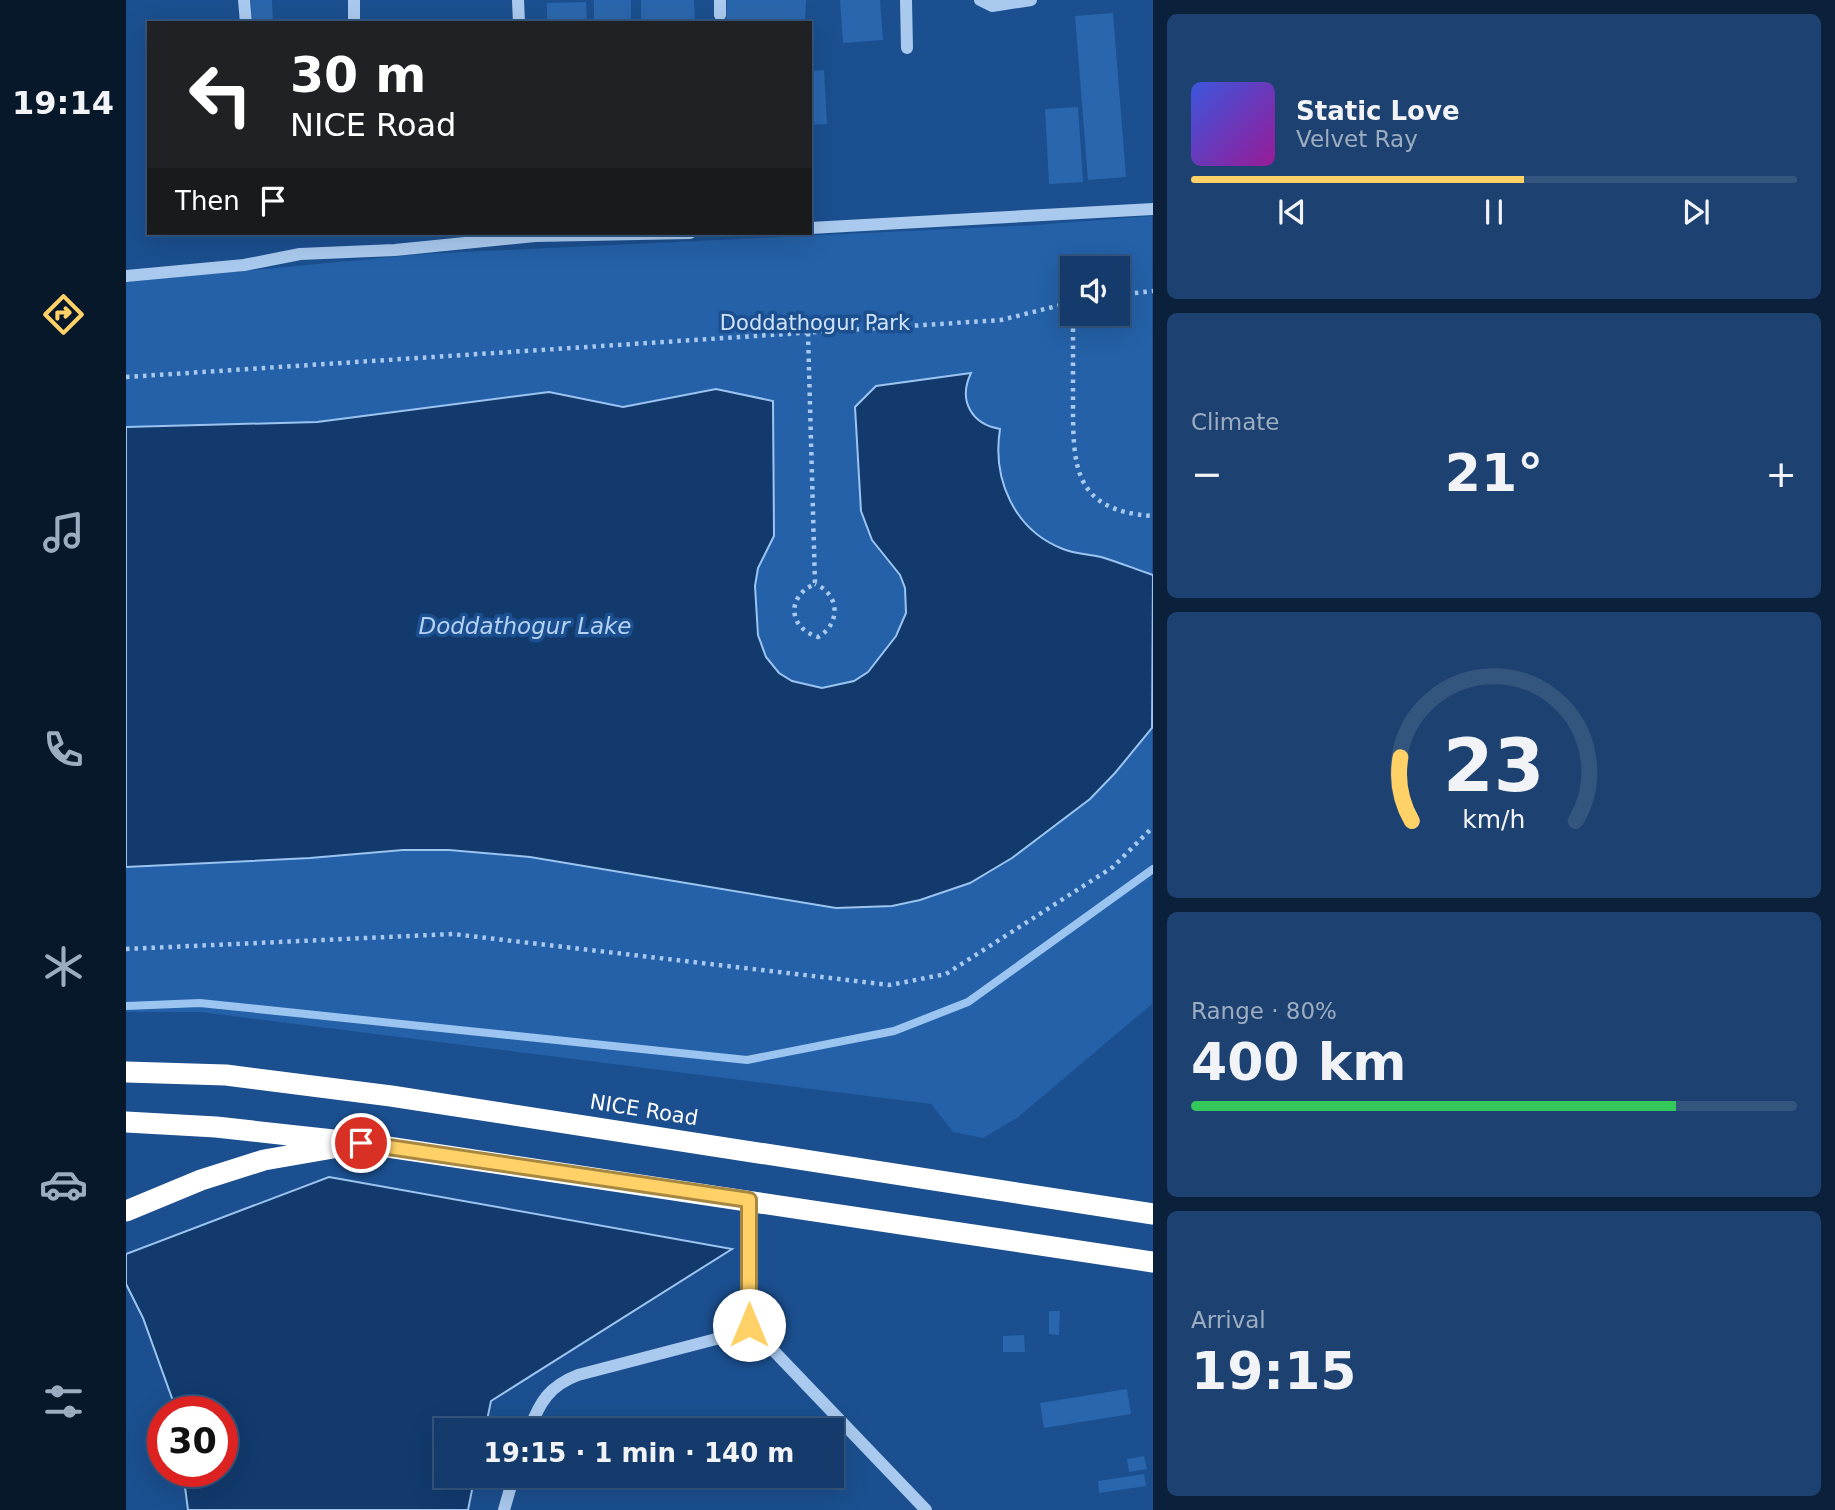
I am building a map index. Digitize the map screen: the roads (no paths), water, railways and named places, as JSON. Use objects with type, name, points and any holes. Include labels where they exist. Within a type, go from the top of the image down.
[{"type":"highway","name":"NICE Road","points":[[126,1072],[226,1075],[391,1096],[1153,1214]]},
{"type":"highway","points":[[126,1122],[216,1127],[361,1143],[1153,1262]]},
{"type":"highway","points":[[126,1211],[201,1180],[264,1160],[361,1143]]},
{"type":"street","points":[[244,0],[246,21]]},
{"type":"street","points":[[354,0],[354,21]]},
{"type":"street","points":[[518,0],[519,21]]},
{"type":"street","points":[[720,0],[720,15]]},
{"type":"street","points":[[906,0],[907,48]]},
{"type":"street","points":[[979,0],[992,6],[1031,0]]},
{"type":"street","points":[[812,228],[1153,209]]},
{"type":"street","points":[[126,276],[244,265],[300,254],[395,250],[535,235]]},
{"type":"street","points":[[534,1418],[537,1409],[561,1382],[743,1332],[749,1325],[749,1200]]},
{"type":"street","points":[[749,1325],[926,1510]]},
{"type":"street","points":[[504,1510],[510,1488]]},
{"type":"water","name":"Doddathogur Lake","points":[[971,373],[967,383],[967,401],[981,422],[1000,429],[998,448],[1003,484],[1019,516],[1031,529],[1063,549],[1101,557],[1153,575],[1152,728],[1090,799],[1012,858],[970,883],[920,900],[892,906],[836,908],[530,857],[449,850],[403,850],[310,858],[126,867],[126,427],[317,422],[549,392],[623,407],[716,389],[773,401],[774,536],[758,568],[755,586],[758,635],[766,657],[779,673],[792,681],[822,688],[854,681],[868,672],[896,636],[906,613],[905,588],[900,575],[872,540],[861,511],[855,407],[876,386]]},
{"type":"water","points":[[329,1177],[732,1249],[491,1401],[487,1418],[434,1418],[434,1488],[472,1488],[468,1510],[188,1510],[185,1487],[238,1487],[238,1396],[171,1396],[143,1318],[126,1284],[126,1254]]},
{"type":"waterway","points":[[126,1006],[200,1003],[747,1060],[894,1031],[968,1002],[1153,869]]},
{"type":"park label","name":"Doddathogur Park","points":[[815,323]]}]
